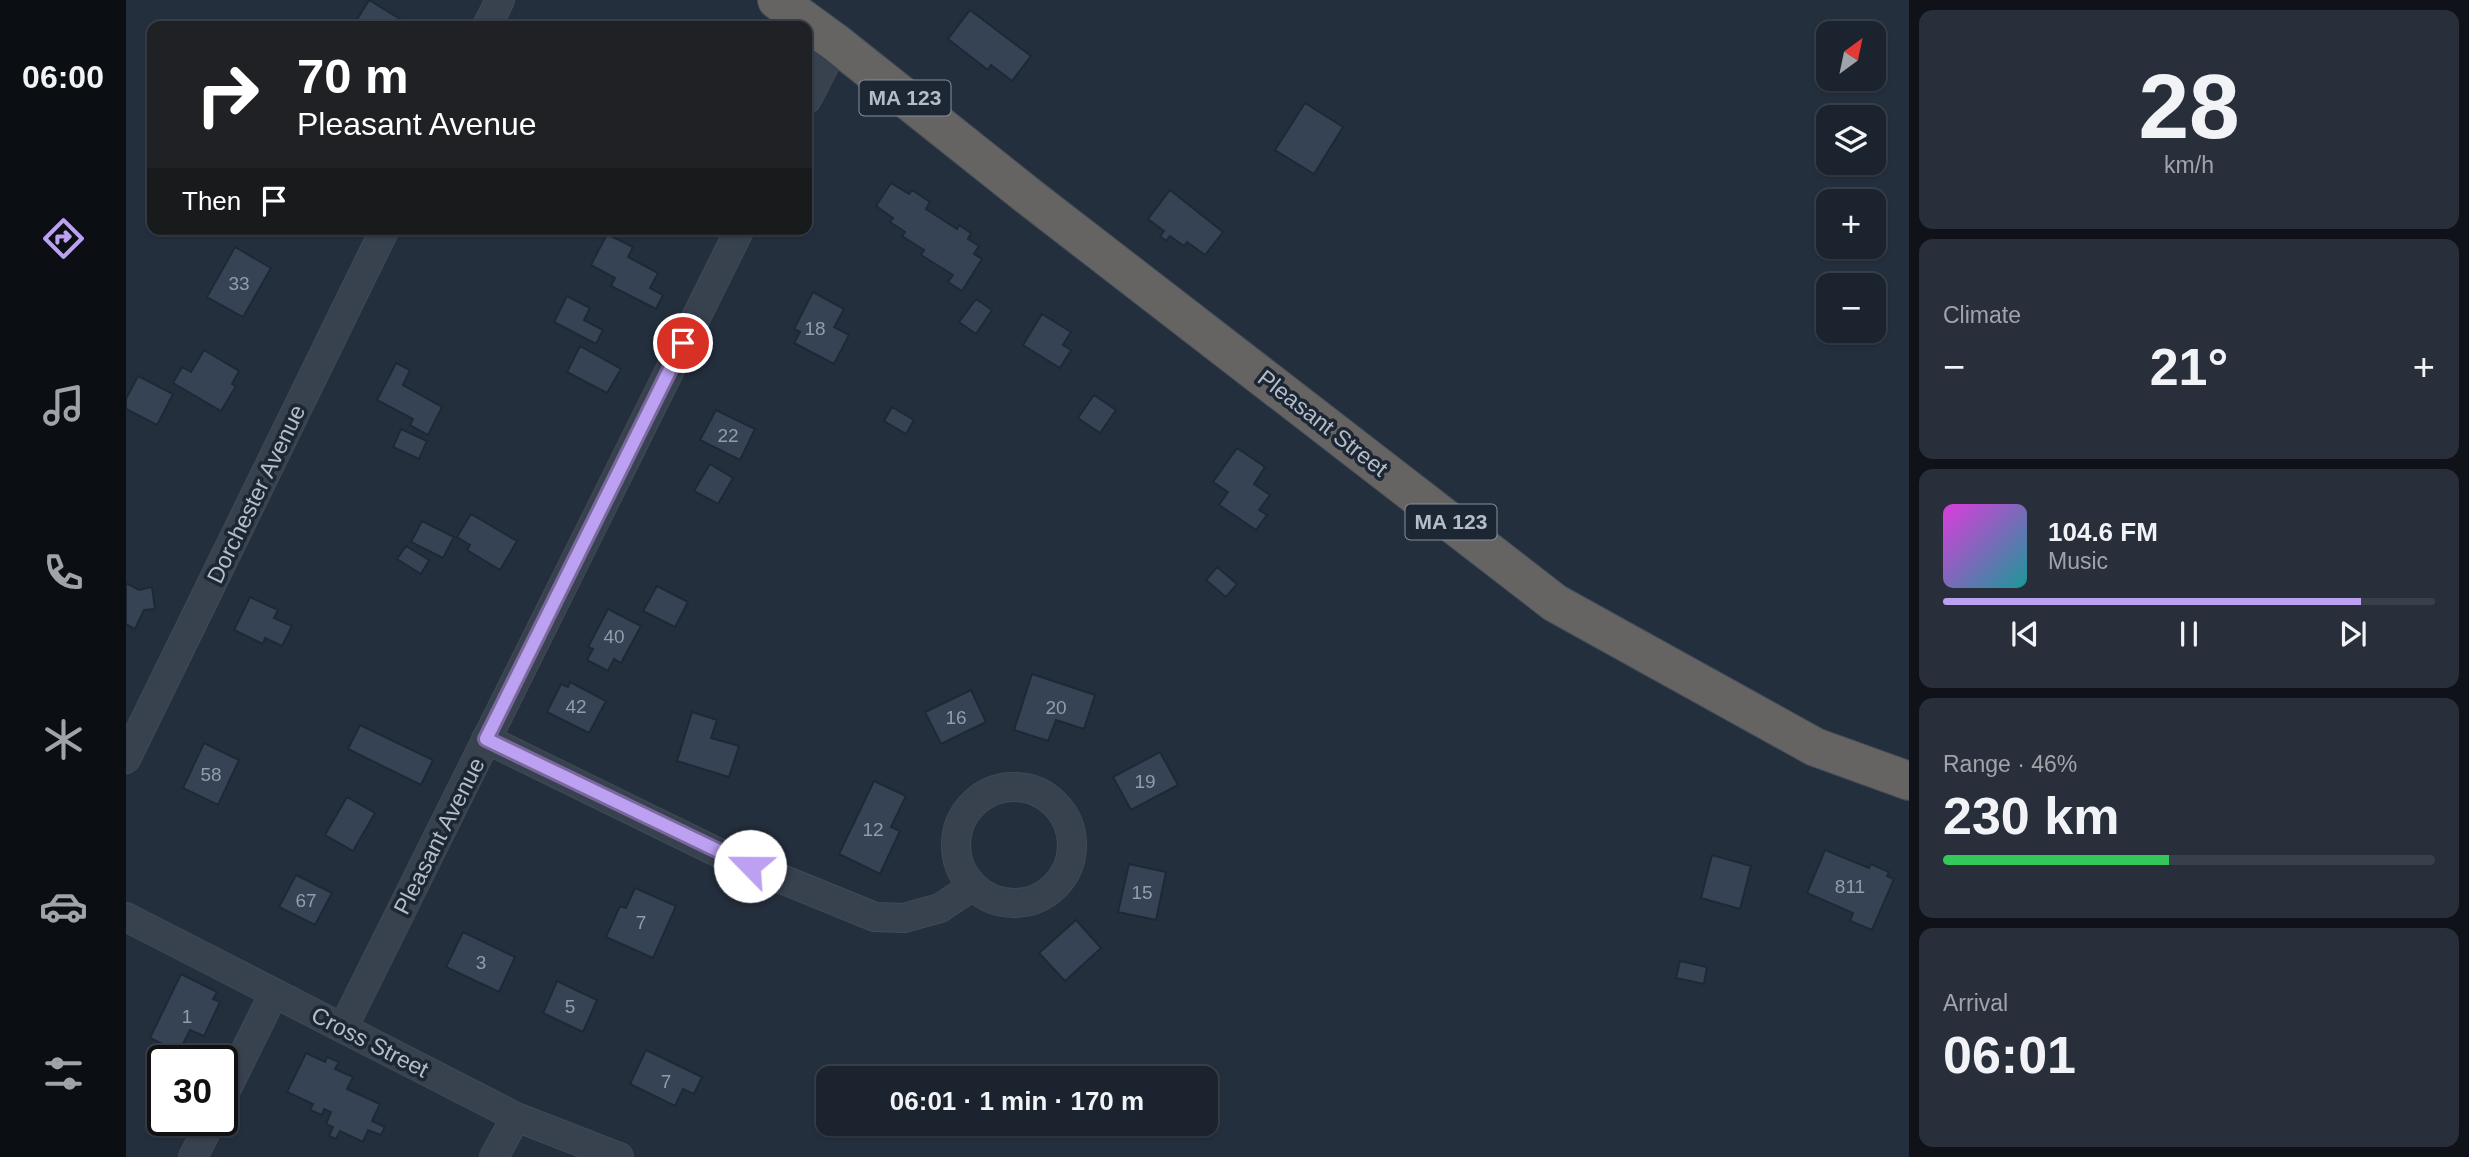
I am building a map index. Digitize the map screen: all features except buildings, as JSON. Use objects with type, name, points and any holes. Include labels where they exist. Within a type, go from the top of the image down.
[{"type":"highway","name":"Pleasant Street","points":[[777,0],[806,21]]},
{"type":"highway","name":"Pleasant Street","points":[[812,26],[1555,603],[1815,747],[1909,781]]},
{"type":"street","points":[[490,21],[500,0]]},
{"type":"street","points":[[812,89],[836,43]]},
{"type":"street","name":"Dorchester Avenue","points":[[126,759],[383,235]]},
{"type":"street","name":"Pleasant Avenue","points":[[343,1028],[737,235]]},
{"type":"street","points":[[486,739],[725,856],[875,918],[904,918],[940,908],[973,886]]},
{"type":"street","points":[[1023,787],[1043,795],[1059,809],[1069,828],[1072,849],[1060,880],[1049,891],[1018,903],[986,896],[973,886],[958,861],[957,832],[970,806],[981,796],[995,790],[1023,787]]},
{"type":"street","name":"Cross Street","points":[[126,917],[516,1117],[618,1157]]},
{"type":"street","points":[[238,1066],[274,993]]},
{"type":"street","points":[[494,1157],[516,1117]]},
{"type":"street","points":[[193,1157],[204,1136]]},
{"type":"route","points":[[683,343],[486,739],[750,866]]}]
